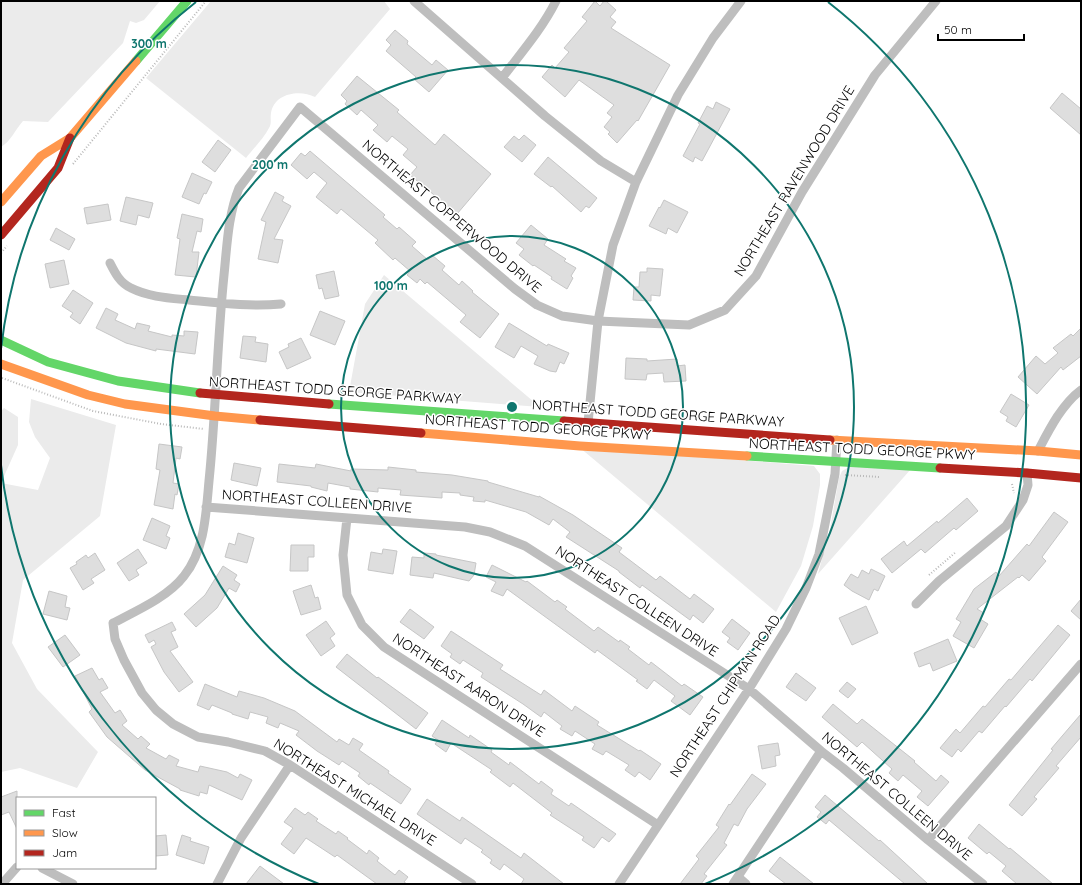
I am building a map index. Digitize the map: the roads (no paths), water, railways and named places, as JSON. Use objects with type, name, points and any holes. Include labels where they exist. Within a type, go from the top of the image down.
[{"type":"main road","points":[[1,202],[41,156],[70,138],[187,1]]},
{"type":"main road","points":[[1,235],[58,168],[70,138]]},
{"type":"main road","name":"NORTHEAST TODD GEORGE PARKWAY","points":[[1,340],[48,362],[118,381],[215,396],[837,440],[1038,451],[1081,455]]},
{"type":"main road","name":"NORTHEAST TODD GEORGE PKWY","points":[[1,364],[88,395],[125,404],[215,416],[580,446],[1027,473],[1081,478]]},
{"type":"street","points":[[414,1],[545,116],[601,161],[636,182]]},
{"type":"street","points":[[502,78],[531,41],[556,1]]},
{"type":"street","points":[[588,423],[598,322],[613,245],[636,182],[678,95],[713,38],[741,1]]},
{"type":"street","name":"NORTHEAST RAVENWOOD DRIVE","points":[[598,322],[689,325],[725,310],[756,276],[802,192],[875,75],[936,1]]},
{"type":"street","name":"NORTHEAST COPPERWOOD DRIVE","points":[[221,304],[233,202],[239,188],[247,176],[300,108],[515,289],[537,305],[562,316],[598,322]]},
{"type":"street","points":[[110,263],[117,277],[130,288],[154,296],[221,304],[263,306],[281,304]]},
{"type":"street","points":[[206,507],[215,416],[221,304]]},
{"type":"street","points":[[1038,451],[1052,423],[1081,390]]},
{"type":"street","name":"NORTHEAST CHIPMAN ROAD","points":[[619,884],[749,690],[786,629],[819,554],[835,474],[837,440]]},
{"type":"street","points":[[916,604],[939,581],[1006,526],[1023,500],[1028,485],[1027,473]]},
{"type":"street","name":"NORTHEAST COLLEEN DRIVE","points":[[206,507],[465,527],[490,532],[508,538],[524,546],[749,690],[928,840],[983,884]]},
{"type":"street","name":"NORTHEAST MICHAEL DRIVE","points":[[206,507],[202,536],[195,558],[184,577],[158,599],[113,623],[115,639],[124,660],[142,693],[156,710],[173,724],[198,737],[228,742],[265,751],[290,765],[472,884]]},
{"type":"street","name":"NORTHEAST AARON DRIVE","points":[[347,518],[343,555],[347,595],[362,625],[384,647],[658,825]]},
{"type":"street","points":[[928,840],[1081,664]]},
{"type":"street","points":[[746,884],[736,880],[821,751]]},
{"type":"street","points":[[217,884],[241,838],[290,765]]},
{"type":"street","points":[[2,884],[16,868]]},
{"type":"street","points":[[44,869],[73,884]]}]
